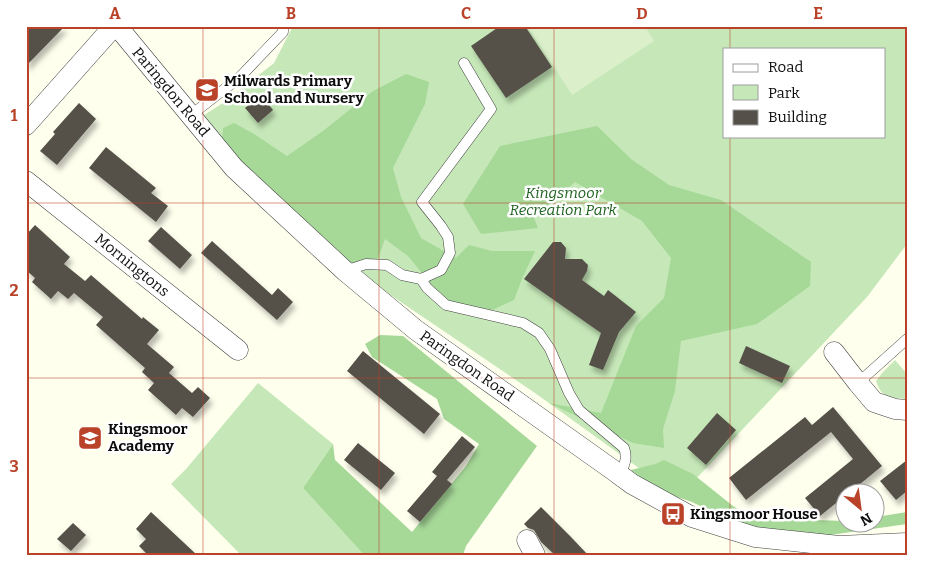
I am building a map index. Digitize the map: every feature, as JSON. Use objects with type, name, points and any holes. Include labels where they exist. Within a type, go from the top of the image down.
[{"type":"street","name":"Paringdon Road","points":[[115,26],[234,168],[345,271],[416,330],[632,484],[692,517],[755,537],[840,550],[907,543]]},
{"type":"street","points":[[26,124],[115,26]]},
{"type":"street","name":"Morningtons","points":[[26,180],[238,350]]},
{"type":"street","points":[[834,352],[874,402],[895,409],[907,410]]},
{"type":"lane","points":[[191,115],[240,77],[283,32],[283,26]]},
{"type":"lane","points":[[345,271],[366,264],[387,265],[402,275],[422,279],[441,270],[450,253],[448,237],[422,202],[491,109],[464,63]]},
{"type":"lane","points":[[422,279],[427,288],[446,305],[523,323],[539,333],[550,348],[569,393],[579,410],[626,451],[626,462],[620,476]]},
{"type":"lane","points":[[858,383],[907,339]]},
{"type":"green space","name":"Kingsmoor Recreation Park","points":[[293,26],[907,26],[907,244],[867,297],[679,497],[535,393],[364,277],[222,147],[201,117],[223,103],[274,63]]},
{"type":"green space","points":[[527,26],[645,26],[654,41],[572,95]]},
{"type":"green space","points":[[406,74],[429,82],[425,104],[393,168],[401,197],[421,238],[456,258],[469,245],[492,251],[535,251],[514,300],[488,312],[446,303],[408,256],[385,239],[378,259],[381,269],[352,263],[231,153],[222,141],[223,128],[234,123],[287,156],[323,131],[373,91]]},
{"type":"green space","points":[[597,126],[631,159],[669,185],[721,200],[811,262],[810,286],[757,324],[681,341],[675,391],[663,429],[664,448],[633,443],[549,403],[601,413],[636,326],[664,298],[671,258],[642,221],[575,182],[534,218],[538,228],[481,234],[463,204],[500,146]]},
{"type":"green space","points":[[380,335],[403,336],[537,446],[466,546],[463,555],[364,555],[303,488],[333,444],[335,460],[412,532],[466,466],[479,444],[444,419],[437,399],[372,357],[365,344]]},
{"type":"green space","points":[[895,360],[907,374],[907,399],[887,396],[878,387],[876,381]]},
{"type":"green space","points":[[258,383],[333,444],[303,488],[364,555],[241,555],[171,484],[186,469]]},
{"type":"green space","points":[[664,460],[693,474],[751,518],[836,521],[837,534],[823,536],[743,527],[692,502],[660,491],[631,470]]},
{"type":"green space","points":[[907,512],[907,524],[886,527],[886,515]]},
{"type":"building","points":[[31,26],[65,26],[26,66],[26,32]]},
{"type":"building","points":[[500,26],[525,26],[552,67],[506,98],[471,46]]},
{"type":"building","points":[[261,95],[273,110],[258,123],[245,108]]},
{"type":"building","points":[[79,103],[96,119],[57,165],[40,151],[55,134],[53,132]]},
{"type":"building","points":[[106,147],[156,188],[151,193],[168,206],[156,222],[89,168]]},
{"type":"building","points":[[35,225],[70,257],[64,264],[85,281],[91,275],[142,319],[143,317],[159,330],[147,344],[174,367],[169,373],[192,393],[198,387],[210,398],[193,417],[182,408],[176,415],[148,390],[154,383],[142,372],[145,368],[96,325],[103,317],[74,293],[68,299],[58,291],[51,299],[32,282],[35,278],[26,270],[26,235]]},
{"type":"building","points":[[161,227],[192,255],[180,269],[148,241]]},
{"type":"building","points":[[212,241],[272,295],[278,288],[293,302],[277,320],[201,253]]},
{"type":"building","points":[[553,242],[561,242],[566,248],[565,259],[582,259],[588,265],[582,280],[604,296],[608,290],[636,312],[619,332],[603,370],[589,365],[601,333],[524,279]]},
{"type":"building","points":[[746,346],[790,366],[782,383],[739,363]]},
{"type":"building","points":[[363,351],[440,414],[424,434],[347,371]]},
{"type":"building","points":[[833,407],[882,466],[860,484],[836,484],[836,503],[820,516],[805,498],[853,459],[831,432],[746,500],[729,478],[805,417],[812,425]]},
{"type":"building","points":[[717,413],[736,430],[706,465],[687,448]]},
{"type":"building","points":[[462,436],[475,447],[447,480],[452,484],[420,522],[407,511],[437,476],[432,472]]},
{"type":"building","points":[[358,443],[395,473],[381,490],[344,460]]},
{"type":"building","points":[[907,460],[907,491],[896,500],[886,488],[886,484],[883,484],[880,481]]},
{"type":"building","points":[[541,507],[588,555],[555,555],[541,542],[534,530],[524,524]]},
{"type":"building","points":[[151,512],[197,555],[148,555],[139,546],[146,539],[136,529]]},
{"type":"building","points":[[73,523],[86,535],[71,551],[57,539]]},
{"type":"place","name":"Milwards Primary School and Nursery","points":[[207,90]]},
{"type":"place","name":"Kingsmoor Academy","points":[[90,438]]},
{"type":"place","name":"Kingsmoor House","points":[[673,514]]}]
